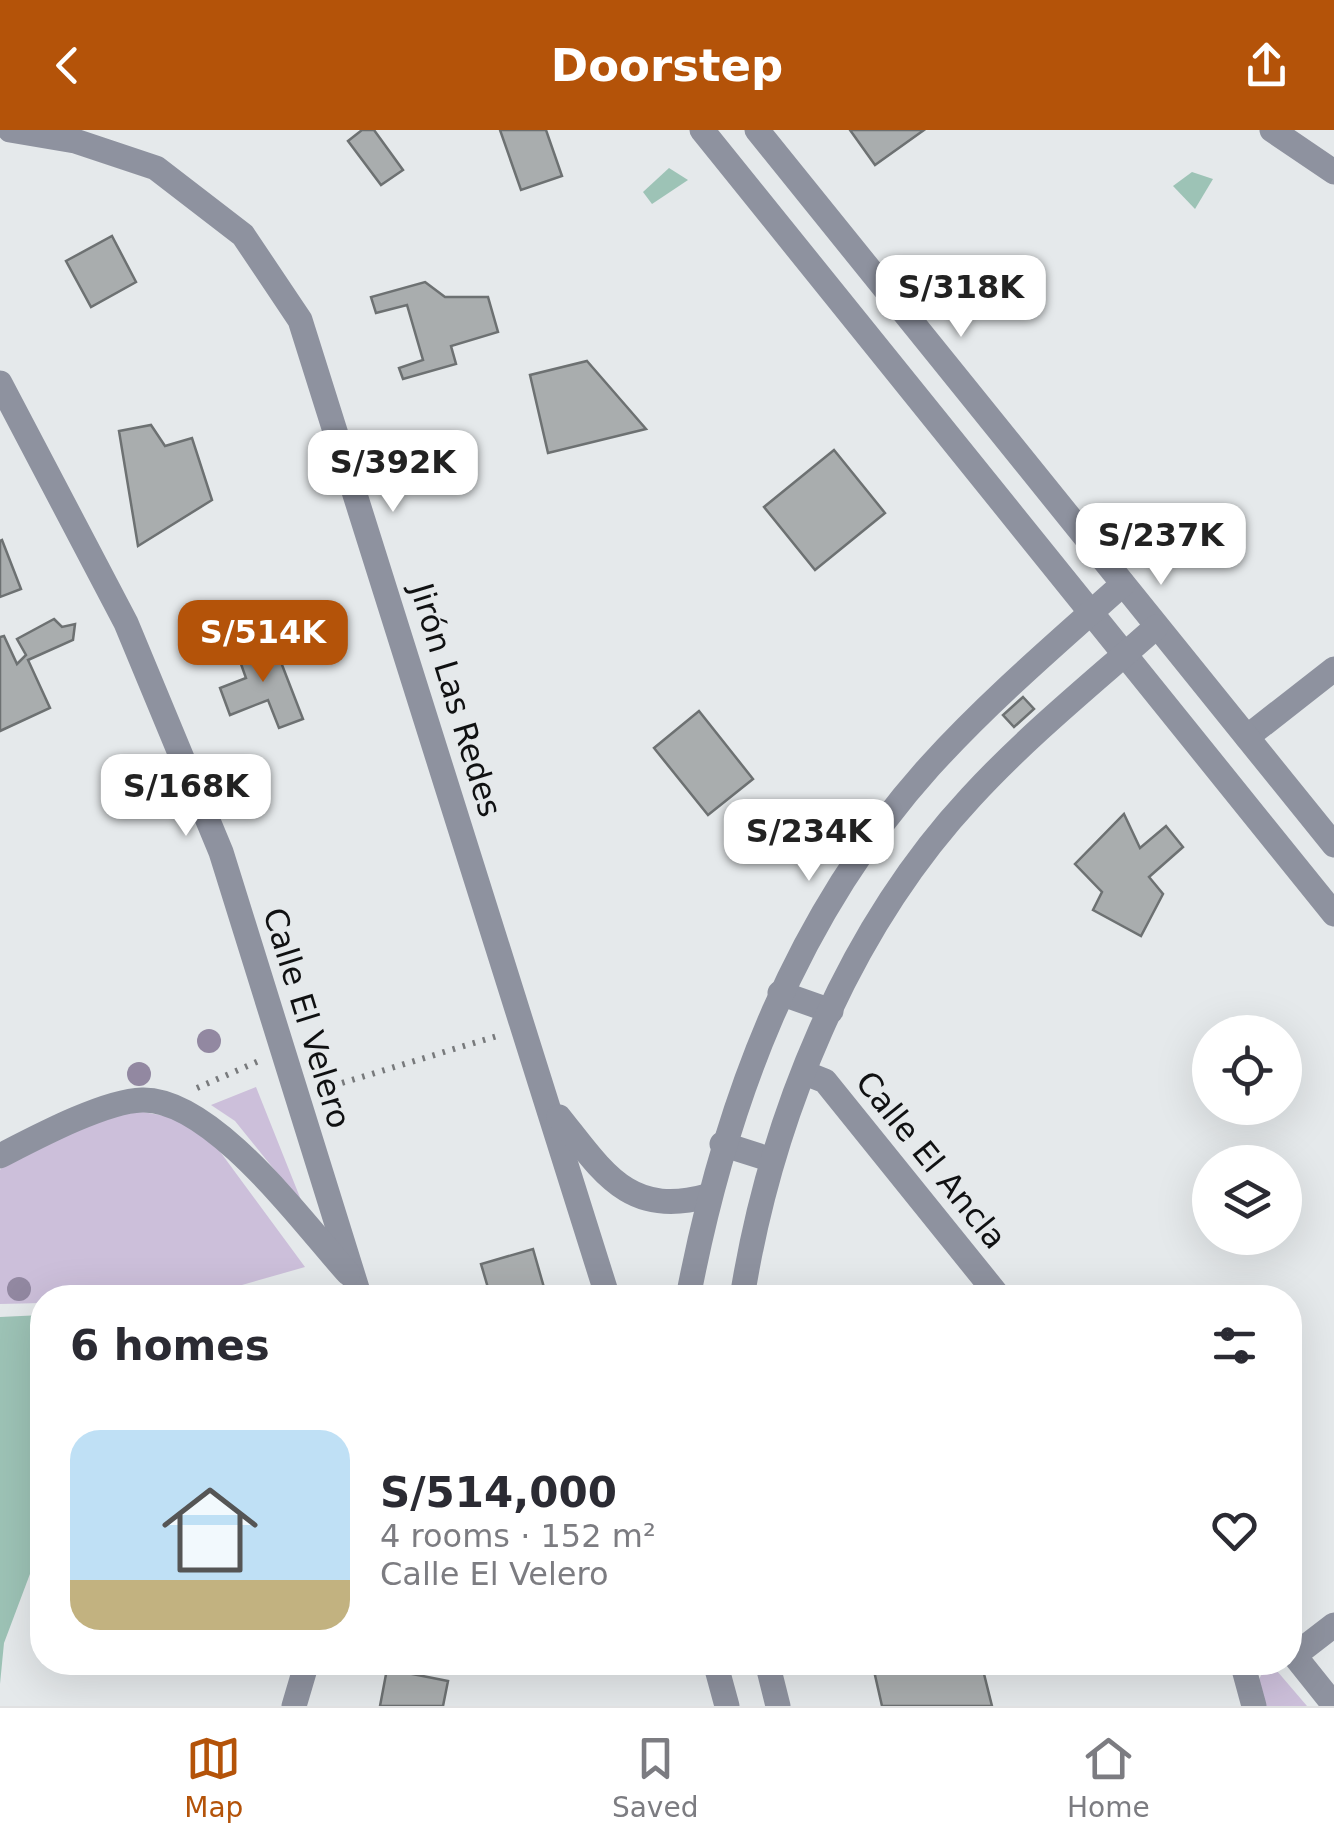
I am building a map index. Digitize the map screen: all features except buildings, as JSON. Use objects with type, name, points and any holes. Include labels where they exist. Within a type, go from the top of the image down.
[{"type":"street","name":"Jirón Las Redes","points":[[10,130],[75,141],[156,168],[243,235],[300,320],[604,1285]]},
{"type":"street","points":[[702,130],[1334,914]]},
{"type":"street","points":[[757,130],[1334,845]]},
{"type":"street","points":[[1272,130],[1334,172]]},
{"type":"street","name":"Calle El Velero","points":[[0,383],[126,623],[221,852],[357,1285]]},
{"type":"street","points":[[690,1285],[707,1196],[722,1144],[780,992],[856,863],[930,766],[1123,584]]},
{"type":"street","points":[[745,1285],[772,1160],[832,1012],[874,930],[918,862],[969,799],[1040,728],[1156,627]]},
{"type":"street","points":[[1247,737],[1334,669]]},
{"type":"street","points":[[780,992],[832,1012]]},
{"type":"street","name":"Calle El Ancla","points":[[805,1073],[825,1081],[990,1285]]},
{"type":"street","points":[[0,1156],[115,1105],[165,1101],[222,1135],[354,1285]]},
{"type":"street","name":"Jirón Las Redes","points":[[548,1103],[618,1185],[642,1199],[662,1204],[707,1196]]},
{"type":"street","points":[[722,1144],[772,1160]]},
{"type":"street","points":[[1302,1646],[1334,1625]]},
{"type":"street","points":[[1302,1665],[1334,1704]]},
{"type":"street","points":[[294,1706],[304,1675]]},
{"type":"street","points":[[718,1675],[726,1706]]},
{"type":"street","points":[[770,1675],[778,1706]]},
{"type":"street","points":[[1246,1675],[1254,1706]]},
{"type":"path","points":[[297,1096],[524,1028]]},
{"type":"path","points":[[165,1101],[283,1050]]},
{"type":"shaded area","points":[[669,168],[688,180],[652,204],[643,192]]},
{"type":"shaded area","points":[[1192,172],[1213,179],[1195,209],[1173,186]]},
{"type":"shaded area","points":[[256,1087],[303,1205],[235,1121],[211,1105]]},
{"type":"shaded area","points":[[143,1112],[176,1118],[210,1138],[305,1267],[242,1285],[30,1285],[30,1303],[0,1304],[0,1170],[5,1162],[112,1115]]},
{"type":"shaded area","points":[[30,1316],[30,1574],[4,1643],[0,1684],[0,1317]]},
{"type":"shaded area","points":[[1261,1675],[1280,1675],[1307,1706],[1263,1706],[1258,1681]]}]
